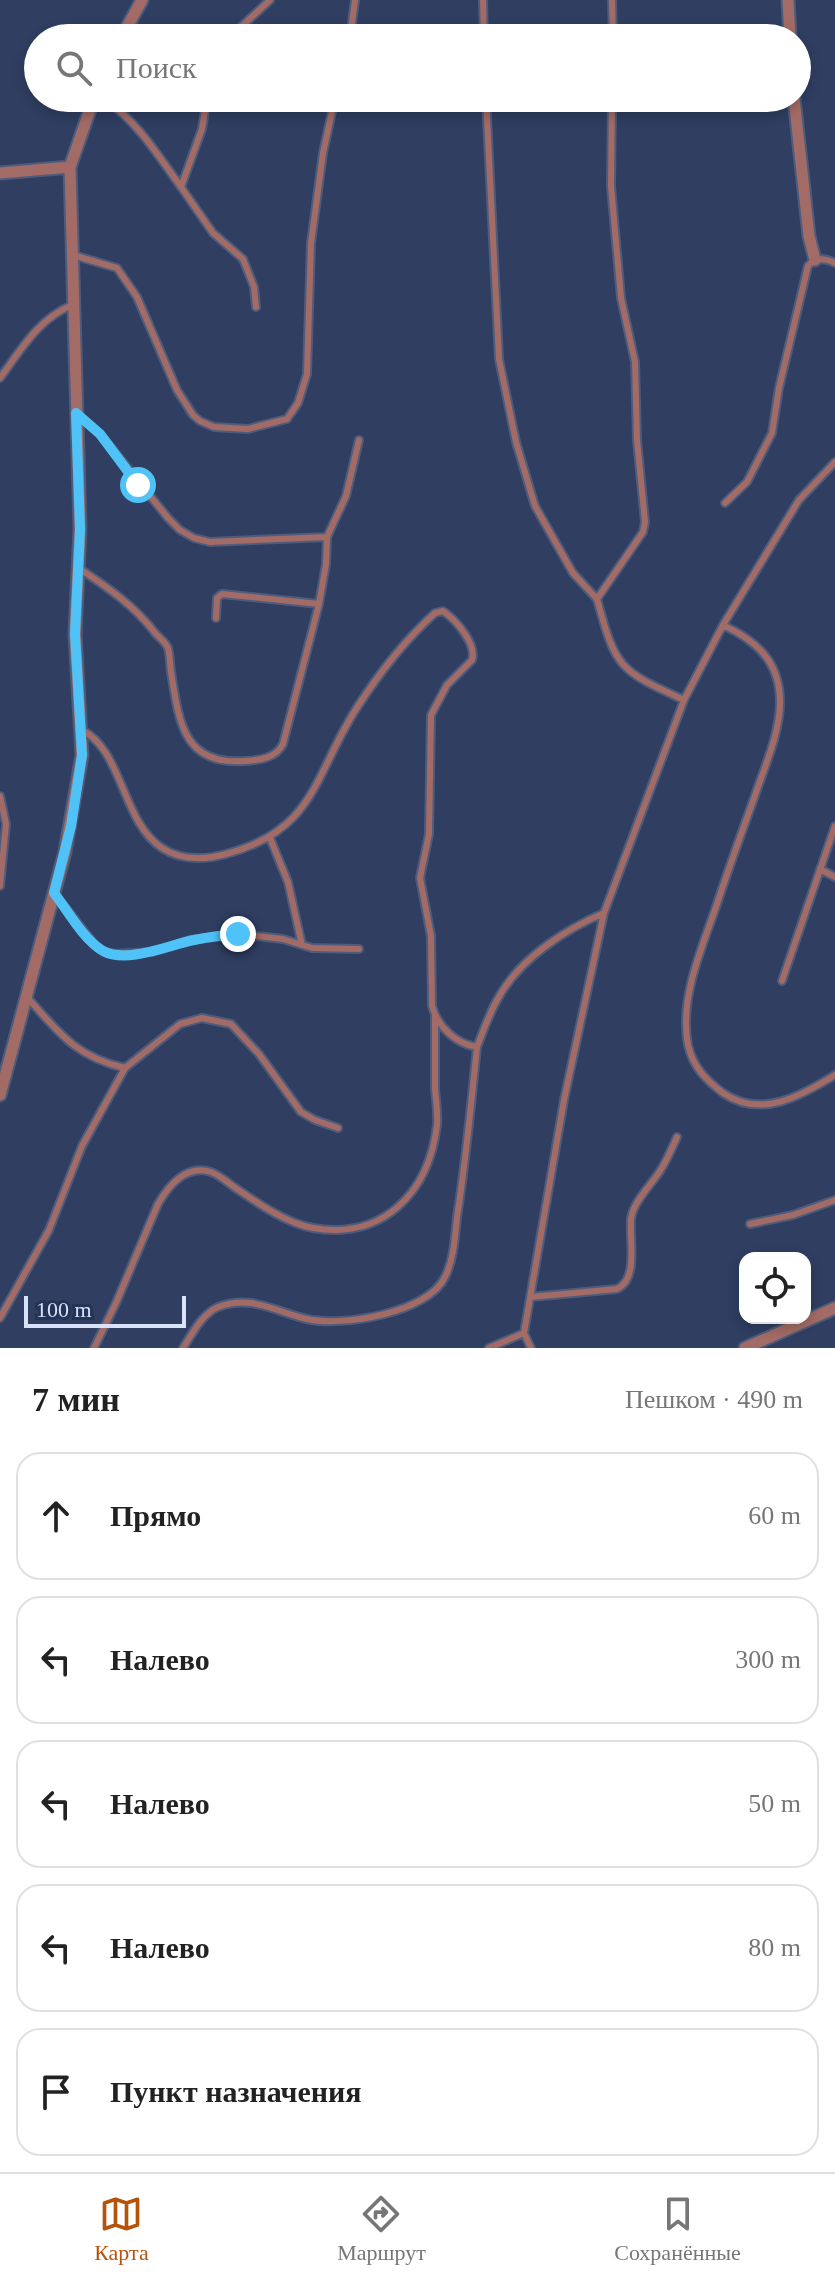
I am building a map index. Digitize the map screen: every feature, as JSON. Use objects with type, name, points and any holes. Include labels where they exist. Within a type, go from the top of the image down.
[{"type":"street","points":[[129,24],[142,0]]},
{"type":"street","points":[[788,0],[789,24]]},
{"type":"street","points":[[0,1095],[71,826],[82,755],[75,634],[80,529],[70,167],[89,112]]},
{"type":"street","points":[[796,112],[809,236],[815,260]]},
{"type":"street","points":[[0,173],[70,167]]},
{"type":"street","points":[[745,1348],[835,1308]]},
{"type":"lane","points":[[244,24],[270,0]]},
{"type":"lane","points":[[352,24],[355,0]]},
{"type":"lane","points":[[483,0],[484,24]]},
{"type":"lane","points":[[612,0],[613,24]]},
{"type":"lane","points":[[122,112],[150,140],[213,233],[243,259],[254,287],[256,307]]},
{"type":"lane","points":[[181,187],[202,129],[205,112]]},
{"type":"lane","points":[[73,255],[117,268],[137,297],[177,390],[200,421],[214,427],[248,429],[287,419],[298,403],[307,374],[311,243],[332,112]]},
{"type":"lane","points":[[487,112],[499,359],[516,442],[535,506],[573,573],[597,599],[611,649],[622,665],[634,675],[684,700]]},
{"type":"lane","points":[[597,599],[643,532],[645,522],[637,440],[635,362],[621,298],[611,186],[612,112]]},
{"type":"lane","points":[[725,503],[747,482],[772,433],[779,388],[808,266],[815,260],[835,263]]},
{"type":"lane","points":[[0,378],[39,326],[50,316],[72,305]]},
{"type":"lane","points":[[76,413],[100,434],[168,518],[194,538],[236,543],[327,537]]},
{"type":"lane","points":[[77,567],[132,607],[168,648],[181,728],[189,742],[199,751],[219,760],[258,760],[273,755],[280,749],[319,604],[327,537],[346,496],[359,440]]},
{"type":"lane","points":[[531,1348],[524,1333],[564,1100],[604,913],[684,700],[723,625],[799,500],[835,462]]},
{"type":"lane","points":[[216,618],[217,598],[222,594],[319,604]]},
{"type":"lane","points":[[82,730],[99,742],[128,801],[153,840],[162,848],[191,859],[203,858],[240,850],[270,838],[287,825],[319,782],[356,709],[398,649],[435,613],[446,613],[473,646],[474,655],[447,685],[431,715],[429,834],[420,878],[431,936],[437,1122],[426,1172],[406,1202],[383,1219],[370,1224],[312,1228],[265,1208],[212,1172],[192,1172],[178,1178],[158,1204],[94,1348]]},
{"type":"lane","points":[[723,625],[745,636],[768,656],[777,674],[780,704],[764,770],[697,962],[686,1026],[689,1048],[702,1076],[729,1097],[750,1105],[783,1102],[835,1075]]},
{"type":"lane","points":[[0,796],[6,824],[5,861],[0,886]]},
{"type":"lane","points":[[782,981],[835,826]]},
{"type":"lane","points":[[270,838],[288,882],[302,945]]},
{"type":"lane","points":[[820,869],[835,877]]},
{"type":"lane","points":[[54,893],[84,932],[105,952],[124,955],[152,952],[191,940],[238,934],[261,935],[322,949],[359,949]]},
{"type":"lane","points":[[183,1348],[200,1322],[218,1307],[254,1302],[308,1319],[345,1321],[409,1305],[435,1291],[449,1267],[463,1179],[477,1047],[494,1006],[511,978],[530,959],[556,940],[604,913]]},
{"type":"lane","points":[[27,996],[78,1051],[125,1068]]},
{"type":"lane","points":[[435,1015],[454,1039],[477,1047]]},
{"type":"lane","points":[[0,1318],[49,1230],[82,1146],[125,1068],[180,1024],[202,1018],[223,1020],[240,1032],[306,1116],[338,1128]]},
{"type":"lane","points":[[531,1297],[623,1286],[630,1267],[631,1216],[677,1137]]},
{"type":"lane","points":[[750,1224],[793,1215],[835,1200]]},
{"type":"lane","points":[[489,1348],[524,1333]]},
{"type":"route","points":[[138,485],[100,434],[76,413],[80,529],[75,634],[82,755],[71,826],[54,893],[95,945],[105,952],[124,955],[152,952],[191,940],[238,934]]}]
